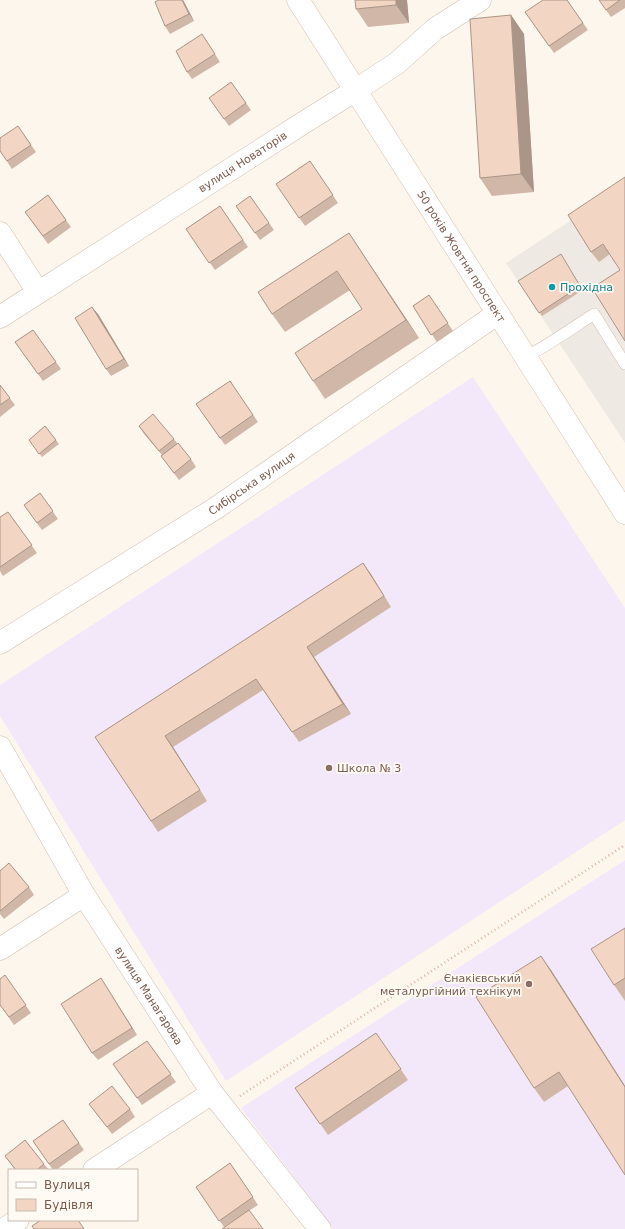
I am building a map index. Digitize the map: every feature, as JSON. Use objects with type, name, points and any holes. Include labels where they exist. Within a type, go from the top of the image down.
[{"type":"street","name":"50 років Жовтня проспект","points":[[298,0],[625,513]]},
{"type":"street","name":"вулиця Новаторів","points":[[0,317],[397,63],[435,29],[480,0]]},
{"type":"street","points":[[0,233],[38,292]]},
{"type":"street","name":"Сибірська вулиця","points":[[0,643],[216,508],[497,314]]},
{"type":"street","name":"вулиця Манагарова","points":[[0,747],[84,894],[217,1100],[320,1229]]},
{"type":"street","points":[[0,949],[84,894]]},
{"type":"street","points":[[96,1169],[217,1100]]},
{"type":"street","points":[[4,1229],[16,1221]]},
{"type":"lane","points":[[525,357],[543,348],[594,314],[625,364]]},
{"type":"path","points":[[217,1100],[625,846]]},
{"type":"shaded area","points":[[625,185],[625,443],[506,263]]},
{"type":"shaded area","name":"Школа № 3","points":[[473,377],[625,608],[625,820],[226,1081],[0,716],[0,685]]},
{"type":"shaded area","name":"Єнакієвський металургійний технікум","points":[[625,860],[625,1229],[334,1229],[241,1108]]},
{"type":"building","points":[[158,0],[182,0],[189,14],[165,26],[155,2]]},
{"type":"building","points":[[355,0],[396,0],[396,5],[356,9]]},
{"type":"building","points":[[543,0],[567,0],[583,23],[549,46],[525,12]]},
{"type":"building","points":[[599,0],[620,0],[606,10]]},
{"type":"building","points":[[511,15],[521,174],[480,178],[470,19]]},
{"type":"building","points":[[202,34],[215,54],[187,72],[176,51]]},
{"type":"building","points":[[231,82],[246,103],[224,119],[209,98]]},
{"type":"building","points":[[18,126],[31,145],[7,161],[0,151],[0,138]]},
{"type":"building","points":[[310,161],[333,195],[299,218],[276,184]]},
{"type":"building","points":[[625,177],[625,341],[592,288],[620,270],[603,244],[591,252],[568,215]]},
{"type":"building","points":[[48,195],[66,220],[43,236],[25,212]]},
{"type":"building","points":[[250,196],[269,223],[255,233],[236,206]]},
{"type":"building","points":[[220,206],[243,240],[209,263],[186,229]]},
{"type":"building","points":[[349,233],[406,320],[313,381],[295,353],[362,309],[337,271],[272,314],[258,292]]},
{"type":"building","name":"Прохідна","points":[[561,254],[580,286],[539,313],[518,281]]},
{"type":"building","points":[[429,295],[448,323],[431,335],[413,306]]},
{"type":"building","points":[[92,307],[124,359],[106,369],[75,318]]},
{"type":"building","points":[[33,330],[56,362],[38,374],[15,342]]},
{"type":"building","points":[[230,381],[253,415],[220,438],[196,404]]},
{"type":"building","points":[[0,385],[10,398],[0,405]]},
{"type":"building","points":[[153,414],[174,439],[159,451],[139,426]]},
{"type":"building","points":[[45,426],[56,440],[39,454],[29,440]]},
{"type":"building","points":[[178,443],[191,459],[174,473],[161,456]]},
{"type":"building","points":[[40,493],[53,511],[37,523],[24,505]]},
{"type":"building","points":[[8,512],[32,545],[0,567],[0,517]]},
{"type":"building","points":[[363,563],[384,596],[307,647],[343,704],[292,732],[256,679],[165,736],[200,790],[151,821],[95,737]]},
{"type":"building","points":[[9,863],[29,887],[0,911],[0,871]]},
{"type":"building","points":[[625,928],[625,978],[614,985],[591,949]]},
{"type":"building","points":[[541,956],[625,1087],[625,1175],[559,1072],[534,1088],[476,997]]},
{"type":"building","points":[[5,975],[26,1005],[9,1017],[0,1005],[0,979]]},
{"type":"building","points":[[101,978],[132,1028],[92,1053],[61,1004]]},
{"type":"building","points":[[376,1033],[401,1069],[320,1124],[295,1088]]},
{"type":"building","points":[[147,1041],[171,1074],[137,1098],[113,1064]]},
{"type":"building","points":[[112,1086],[130,1109],[107,1127],[89,1104]]},
{"type":"building","points":[[63,1120],[79,1143],[49,1164],[33,1141]]},
{"type":"building","points":[[25,1140],[44,1164],[38,1169],[15,1169],[5,1156]]},
{"type":"building","points":[[230,1163],[253,1197],[219,1221],[196,1187]]},
{"type":"building","points":[[249,1210],[263,1229],[222,1229]]},
{"type":"building","points":[[40,1221],[79,1221],[84,1229],[34,1229],[32,1226]]},
{"type":"place","name":"Прохідна","points":[[552,287]]},
{"type":"place","name":"Школа № 3","points":[[329,768]]},
{"type":"place","name":"Єнакієвський металургійний технікум","points":[[529,984]]}]
